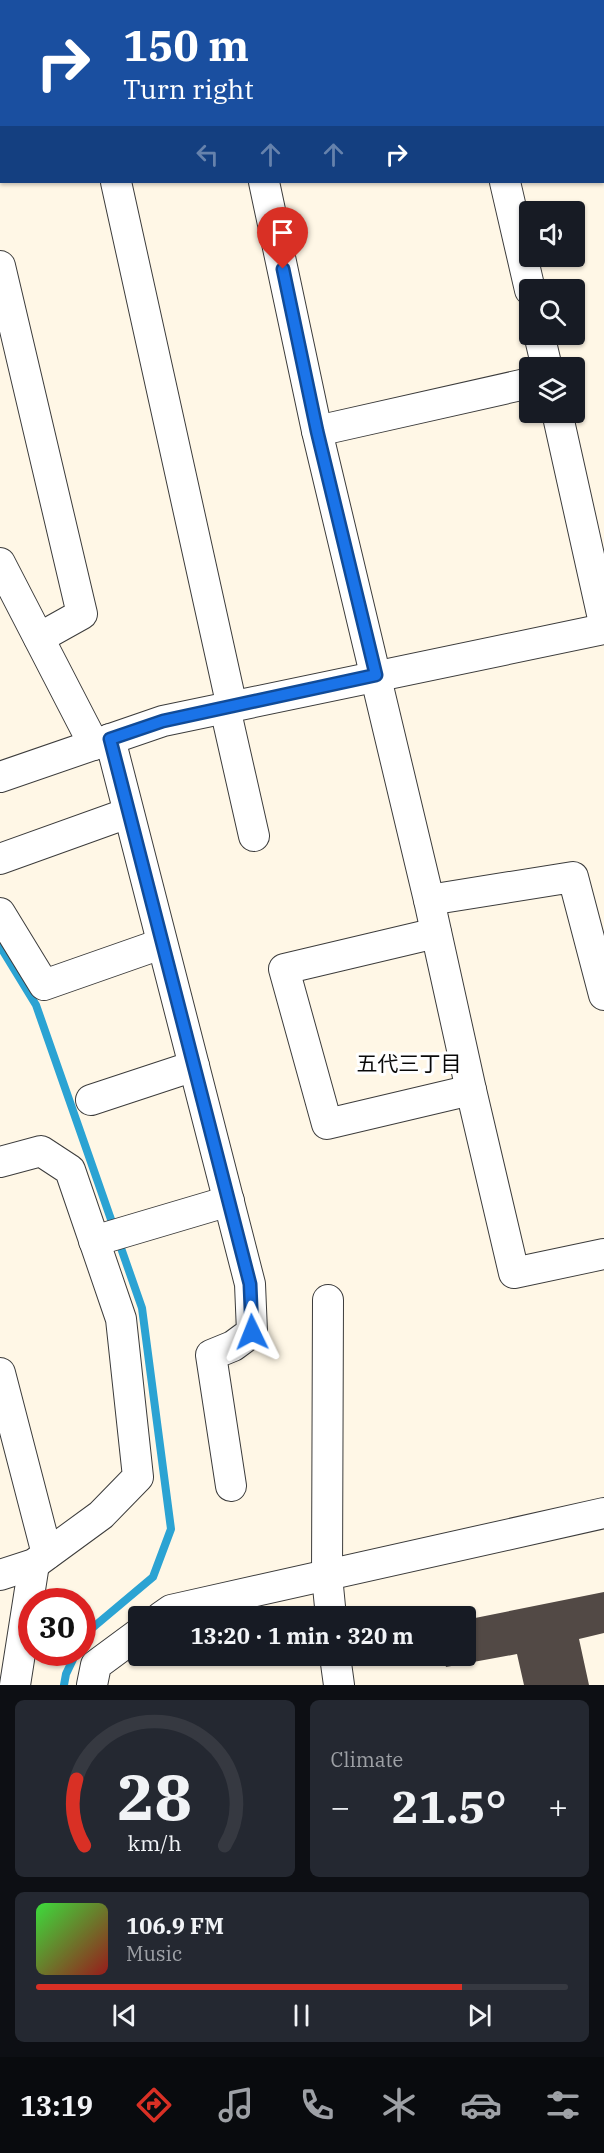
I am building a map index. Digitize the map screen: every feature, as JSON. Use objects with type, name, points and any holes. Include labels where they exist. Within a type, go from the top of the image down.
[{"type":"street","points":[[116,183],[229,708],[254,836]]},
{"type":"street","points":[[264,183],[317,431],[429,900],[514,1273],[604,1254]]},
{"type":"street","points":[[505,183],[527,279]]},
{"type":"street","points":[[0,266],[82,614],[39,638]]},
{"type":"street","points":[[317,431],[519,385]]},
{"type":"street","points":[[0,777],[163,721],[376,675],[603,633],[559,423]]},
{"type":"street","points":[[0,563],[39,638],[102,742],[128,813],[229,1200],[250,1284],[252,1332],[233,1346],[211,1355],[231,1486]]},
{"type":"street","points":[[0,859],[128,813]]},
{"type":"street","points":[[429,900],[573,878],[604,995]]},
{"type":"street","points":[[0,913],[44,985],[161,944]]},
{"type":"street","points":[[436,933],[284,969],[327,1124],[471,1090]]},
{"type":"street","points":[[91,1100],[194,1066]]},
{"type":"street","points":[[0,1162],[41,1151],[70,1170],[121,1319],[138,1477],[101,1515],[40,1559],[0,1575]]},
{"type":"street","points":[[94,1241],[229,1200]]},
{"type":"street","points":[[328,1300],[327,1576],[330,1606]]},
{"type":"street","points":[[0,1373],[40,1559],[15,1685]]},
{"type":"street","points":[[189,1606],[604,1513]]},
{"type":"street","points":[[92,1685],[96,1665],[128,1641]]},
{"type":"building","points":[[604,1592],[604,1633],[579,1639],[589,1685],[524,1685],[517,1654],[476,1662],[476,1618]]},
{"type":"waterway","points":[[0,946],[36,1005],[142,1308],[171,1529],[153,1577],[96,1625]]},
{"type":"waterway","points":[[64,1685],[70,1666]]},
{"type":"district","name":"五代三丁目","points":[[409,1063]]},
{"type":"route","points":[[252,1332],[250,1284],[110,739],[163,721],[376,675],[317,431],[283,269]]}]
